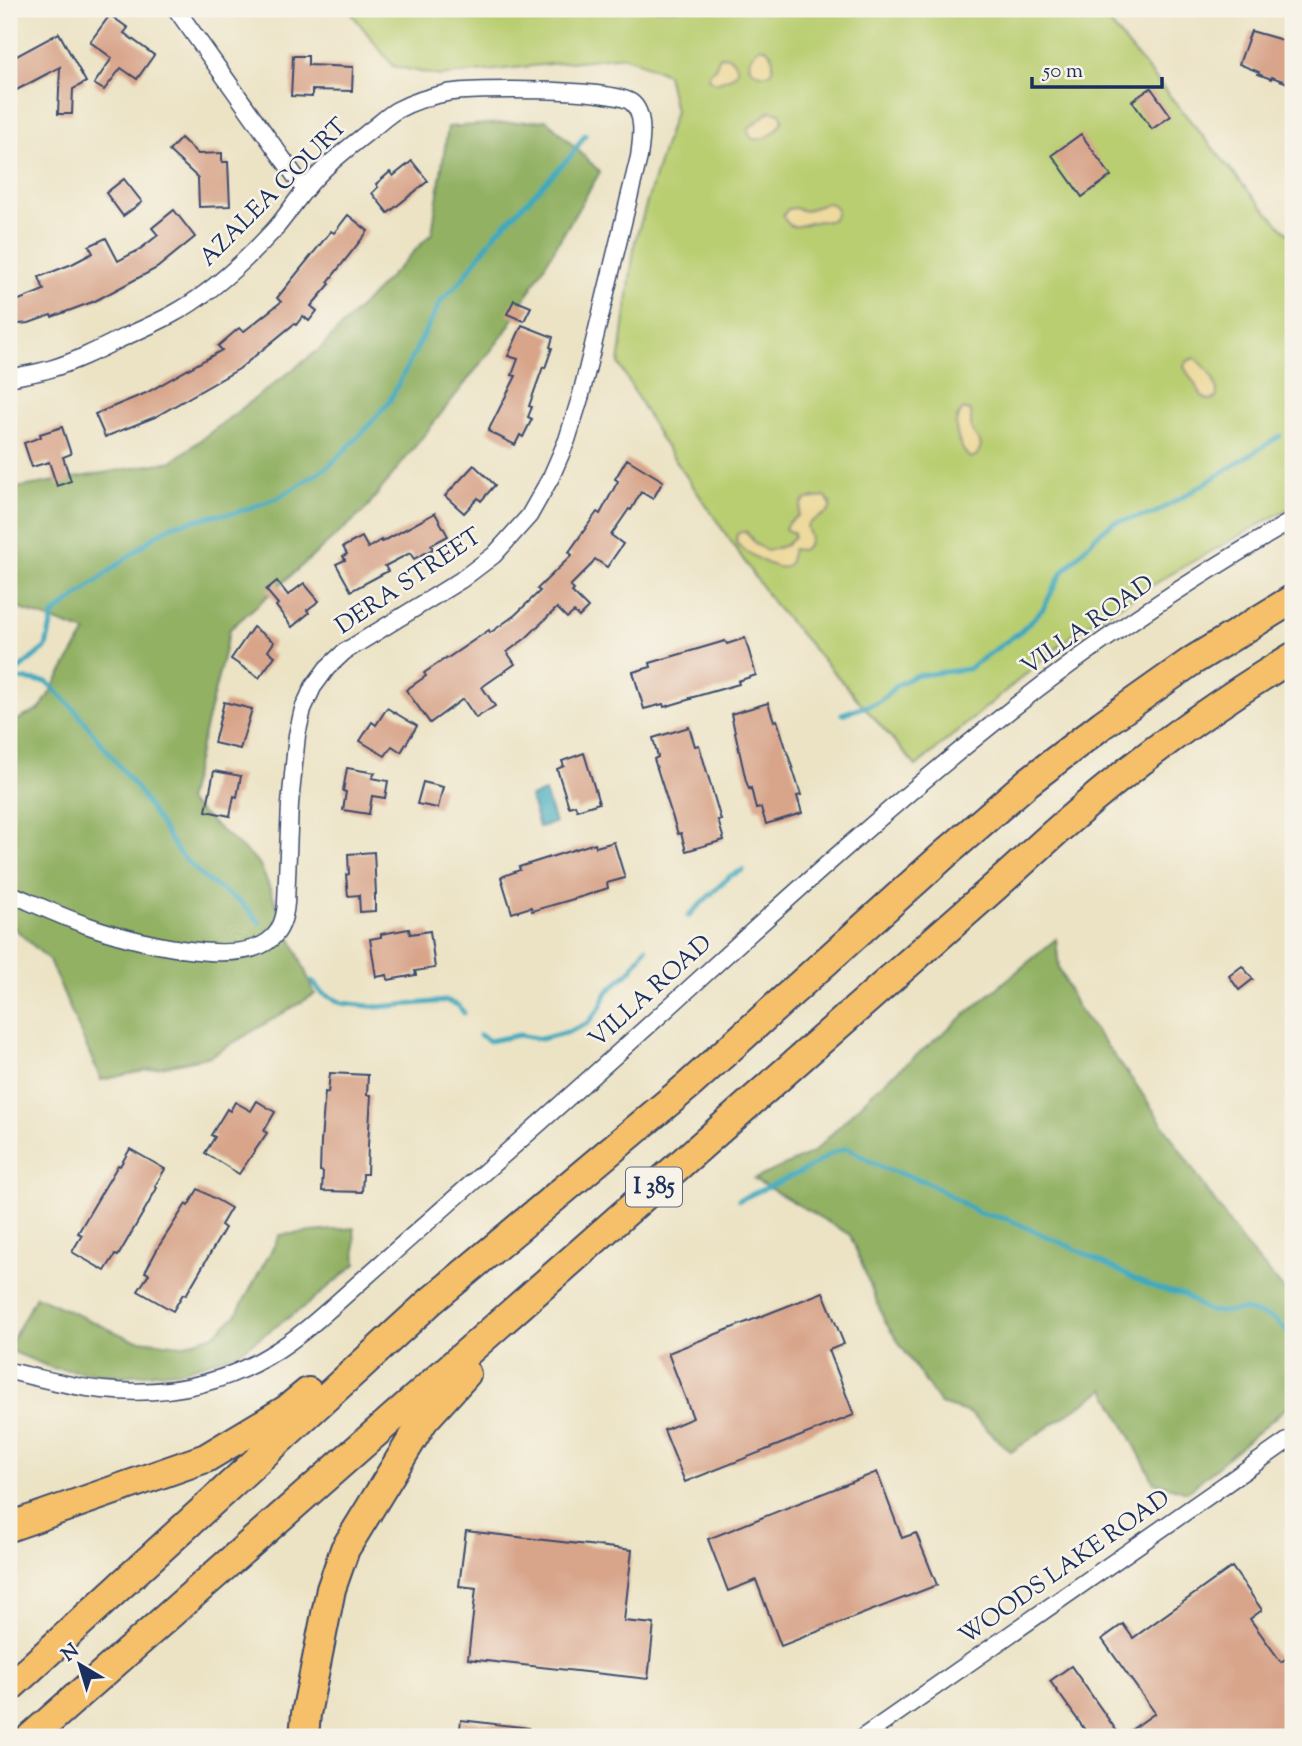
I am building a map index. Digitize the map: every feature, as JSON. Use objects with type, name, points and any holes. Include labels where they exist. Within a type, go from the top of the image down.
[{"type":"highway","name":"I 385","points":[[9,1688],[431,1301],[688,1085],[1028,782],[1102,724],[1192,661],[1293,599]]},
{"type":"highway","name":"I 385","points":[[31,1737],[1069,820],[1207,713],[1293,657]]},
{"type":"highway","points":[[304,1737],[306,1714],[331,1589],[345,1549],[424,1420],[571,1261]]},
{"type":"highway","points":[[9,1527],[206,1458],[286,1410],[431,1301]]},
{"type":"street","points":[[176,9],[305,190]]},
{"type":"street","name":"AZALEA COURT","points":[[9,378],[51,369],[87,355],[173,314],[245,260],[340,154],[397,110],[447,93],[519,90],[588,93],[623,99]]},
{"type":"street","name":"DERA STREET","points":[[9,893],[88,926],[167,947],[232,951],[258,947],[279,930],[285,915],[290,804],[298,736],[303,709],[313,687],[327,668],[344,652],[461,580],[494,555],[529,516],[551,477],[567,440],[581,395],[639,157],[642,138],[638,112],[632,102],[623,99]]},
{"type":"street","name":"VILLA ROAD","points":[[9,1371],[102,1390],[157,1392],[214,1381],[270,1355],[298,1335],[368,1275],[790,896],[955,754],[1023,700],[1150,609],[1293,520]]},
{"type":"street","name":"WOODS LAKE ROAD","points":[[863,1737],[1293,1437]]},
{"type":"green space","points":[[348,9],[1098,9],[1250,193],[1293,239],[1293,506],[1181,568],[1076,632],[916,766],[773,603],[660,438],[619,364],[635,241],[675,111],[667,74],[624,56],[440,76],[393,66]]},
{"type":"green space","points":[[547,120],[600,172],[504,334],[364,511],[230,629],[187,801],[259,863],[315,994],[211,1056],[101,1080],[49,960],[9,923],[9,724],[40,709],[86,632],[9,605],[9,489],[173,461],[321,348],[432,233],[448,127]]},
{"type":"green space","points":[[1056,939],[1059,968],[1076,1005],[1137,1086],[1242,1242],[1293,1300],[1293,1402],[1187,1492],[1154,1482],[1105,1389],[1011,1452],[970,1413],[940,1404],[885,1322],[850,1235],[754,1179],[813,1153],[876,1089]]},
{"type":"green space","points":[[354,1228],[356,1264],[304,1307],[237,1353],[181,1371],[120,1376],[52,1368],[9,1350],[36,1296],[131,1339],[182,1345],[214,1335],[236,1315],[280,1235]]},
{"type":"sand","points":[[760,47],[767,49],[772,58],[773,65],[769,74],[759,74],[750,68],[752,56]]},
{"type":"sand","points":[[721,56],[729,57],[735,63],[737,71],[731,77],[715,83],[708,78]]},
{"type":"sand","points":[[770,111],[780,113],[783,120],[781,124],[766,137],[752,139],[749,128]]},
{"type":"sand","points":[[826,203],[832,204],[837,210],[834,218],[828,221],[793,226],[786,222],[783,216],[788,209],[805,211]]},
{"type":"sand","points":[[1194,358],[1207,369],[1213,380],[1217,391],[1214,399],[1208,400],[1202,396],[1184,367],[1186,362]]},
{"type":"sand","points":[[964,409],[971,412],[972,430],[981,444],[976,456],[970,458],[959,441],[956,426],[959,414]]},
{"type":"sand","points":[[826,497],[830,503],[829,511],[807,526],[810,537],[808,546],[801,550],[793,549],[787,566],[768,564],[736,542],[737,534],[744,532],[767,551],[786,545],[794,537],[794,533],[785,528],[798,516],[802,503],[807,499]]},
{"type":"water","points":[[545,792],[555,823],[539,827],[530,797]]},
{"type":"building","points":[[110,15],[128,28],[124,33],[154,55],[137,79],[121,68],[104,90],[94,84],[112,58],[90,42]]},
{"type":"building","points":[[1251,31],[1279,39],[1293,47],[1293,85],[1258,74],[1259,72],[1239,64]]},
{"type":"building","points":[[59,33],[86,82],[73,89],[72,114],[58,114],[60,67],[9,94],[9,60]]},
{"type":"building","points":[[293,56],[308,56],[308,65],[353,67],[352,91],[312,90],[312,97],[291,96]]},
{"type":"building","points":[[1151,88],[1171,116],[1152,129],[1132,101]]},
{"type":"building","points":[[1081,134],[1111,176],[1082,197],[1052,155]]},
{"type":"building","points":[[181,138],[198,154],[222,153],[222,162],[228,162],[230,206],[199,207],[198,178],[169,151]]},
{"type":"building","points":[[412,161],[428,181],[388,213],[372,193],[378,187],[376,184],[390,172],[393,176]]},
{"type":"building","points":[[124,179],[142,202],[123,216],[106,193]]},
{"type":"building","points":[[174,210],[195,237],[157,268],[95,301],[52,317],[51,315],[29,323],[9,325],[9,304],[44,290],[39,277],[93,253],[89,246],[106,238],[118,261],[139,250],[158,235],[152,228]]},
{"type":"building","points":[[348,215],[368,231],[311,306],[317,311],[309,321],[303,316],[296,325],[239,369],[155,417],[105,437],[95,414],[146,393],[222,350],[218,346],[239,328],[243,332],[281,302],[277,298],[331,231],[334,233]]},
{"type":"building","points":[[514,300],[531,307],[524,321],[507,314]]},
{"type":"building","points":[[522,325],[553,337],[552,348],[529,406],[532,407],[528,417],[532,419],[523,437],[520,435],[515,445],[488,431],[516,376],[512,375],[518,359],[508,356]]},
{"type":"building","points":[[62,427],[71,454],[63,457],[71,481],[57,486],[49,462],[32,467],[24,443]]},
{"type":"building","points":[[627,459],[663,481],[653,499],[641,492],[611,535],[623,544],[607,567],[595,559],[570,586],[574,590],[572,592],[588,608],[579,617],[574,612],[567,618],[557,608],[507,652],[515,664],[482,687],[495,706],[476,718],[463,699],[430,723],[406,690],[426,676],[424,673],[515,615],[540,591],[537,589],[572,555],[569,552],[597,512],[600,514]]},
{"type":"building","points":[[474,465],[495,485],[481,501],[478,498],[464,513],[445,496]]},
{"type":"building","points":[[435,513],[448,536],[431,545],[433,549],[414,559],[410,553],[385,566],[388,571],[351,591],[336,564],[345,560],[343,556],[347,554],[343,547],[362,537],[368,548]]},
{"type":"building","points":[[277,581],[288,595],[304,583],[319,601],[292,627],[266,590]]},
{"type":"building","points":[[253,627],[274,642],[268,651],[275,656],[259,678],[231,659]]},
{"type":"building","points":[[745,638],[756,675],[738,681],[739,684],[691,699],[664,707],[663,704],[644,709],[633,672],[651,667],[650,663],[725,641],[727,644]]},
{"type":"building","points":[[224,702],[252,709],[240,749],[214,743]]},
{"type":"building","points":[[768,703],[774,721],[777,720],[801,795],[797,796],[802,813],[766,824],[761,808],[756,809],[751,788],[749,789],[746,781],[731,714]]},
{"type":"building","points":[[387,708],[417,726],[401,752],[392,746],[385,756],[360,741],[372,722],[376,725]]},
{"type":"building","points":[[689,727],[695,746],[699,745],[721,820],[718,820],[724,840],[686,851],[654,759],[658,757],[653,738]]},
{"type":"building","points":[[584,753],[599,803],[577,810],[575,805],[569,807],[557,769],[564,766],[562,761]]},
{"type":"building","points":[[347,768],[375,773],[372,778],[388,781],[385,798],[372,796],[369,814],[343,810]]},
{"type":"building","points":[[214,771],[241,776],[230,816],[206,811]]},
{"type":"building","points":[[423,782],[443,787],[438,808],[417,804]]},
{"type":"building","points":[[614,842],[625,878],[607,883],[608,888],[584,896],[532,911],[531,907],[512,913],[501,877],[520,870],[519,867],[595,843],[596,847]]},
{"type":"building","points":[[374,852],[375,911],[360,912],[359,895],[348,896],[348,854]]},
{"type":"building","points":[[409,929],[410,934],[430,931],[435,968],[388,980],[387,975],[376,977],[370,939],[381,937],[381,934]]},
{"type":"building","points":[[1242,966],[1253,979],[1239,990],[1229,976]]},
{"type":"building","points":[[330,1073],[368,1075],[367,1095],[371,1095],[367,1174],[363,1174],[362,1192],[322,1191],[321,1142],[325,1092],[328,1093]]},
{"type":"building","points":[[257,1101],[275,1112],[264,1131],[267,1133],[239,1174],[205,1153],[215,1137],[211,1135],[227,1109],[230,1111],[235,1102],[251,1111]]},
{"type":"building","points":[[130,1149],[165,1169],[118,1256],[115,1255],[105,1271],[72,1252],[82,1235],[78,1233]]},
{"type":"building","points":[[198,1189],[231,1208],[221,1225],[225,1228],[186,1295],[183,1294],[173,1311],[138,1291],[149,1274],[145,1272],[159,1246]]},
{"type":"building","points":[[823,1292],[844,1344],[829,1350],[854,1415],[685,1482],[664,1430],[693,1418],[668,1353]]},
{"type":"building","points":[[877,1472],[902,1538],[916,1533],[937,1585],[781,1646],[756,1580],[728,1591],[708,1539]]},
{"type":"building","points":[[466,1531],[632,1550],[624,1621],[654,1624],[648,1679],[468,1659],[476,1588],[459,1586]]},
{"type":"building","points":[[1232,1567],[1262,1610],[1250,1619],[1281,1662],[1287,1658],[1293,1667],[1293,1737],[1121,1737],[1155,1713],[1102,1639],[1123,1624],[1133,1638]]},
{"type":"building","points":[[1071,1666],[1121,1737],[1090,1737],[1050,1681]]},
{"type":"building","points":[[461,1720],[529,1728],[529,1737],[459,1737]]},
{"type":"waterway","points":[[9,677],[46,647],[53,615],[156,535],[174,525],[235,513],[278,498],[329,466],[389,402],[441,301],[460,282],[496,233],[570,157],[585,135]]},
{"type":"waterway","points":[[842,714],[879,702],[897,685],[914,676],[968,669],[1021,631],[1043,609],[1061,574],[1096,536],[1114,522],[1153,514],[1280,436]]},
{"type":"waterway","points":[[9,680],[47,682],[76,711],[138,790],[178,852],[205,879],[243,904],[260,923]]},
{"type":"waterway","points":[[688,916],[730,876],[743,870]]},
{"type":"waterway","points":[[480,1035],[489,1041],[519,1035],[541,1039],[588,1023],[600,1008],[607,992],[631,970],[646,948]]},
{"type":"waterway","points":[[312,981],[322,993],[342,1003],[378,1007],[446,1001],[458,1005],[464,1013]]},
{"type":"waterway","points":[[739,1200],[847,1148],[883,1168],[927,1182],[979,1213],[1007,1219],[1135,1279],[1184,1295],[1209,1311],[1246,1310],[1274,1319],[1293,1337]]}]
